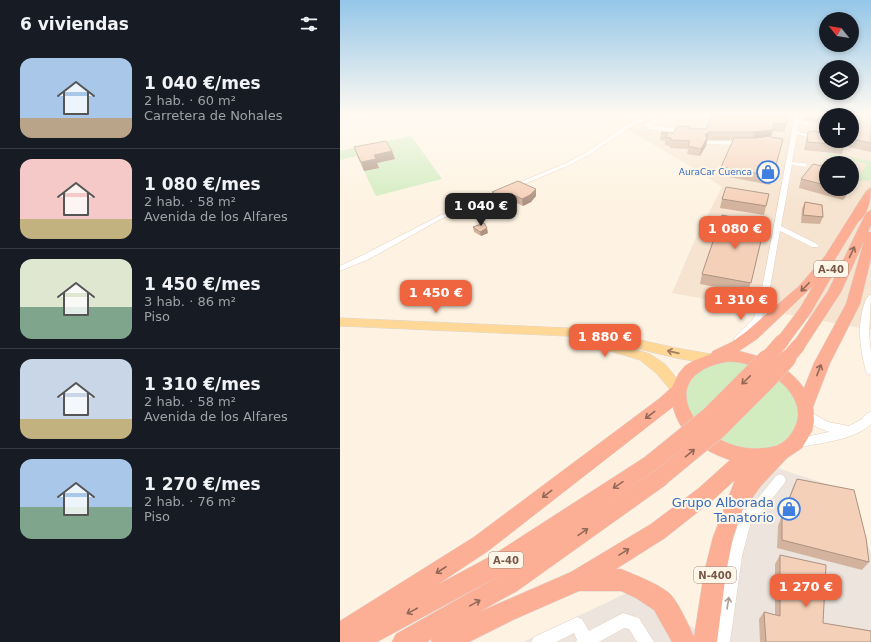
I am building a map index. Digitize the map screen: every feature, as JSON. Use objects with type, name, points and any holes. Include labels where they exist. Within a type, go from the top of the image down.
[{"type":"highway","name":"A-40","points":[[352,642],[501,563],[656,471],[717,431],[767,381],[798,346],[834,292],[866,212],[871,191]]},
{"type":"highway","name":"A-40","points":[[404,642],[509,584],[656,471],[709,416],[754,373],[782,341],[805,311],[866,212]]},
{"type":"highway","points":[[340,635],[481,544],[666,403],[679,390],[686,375],[697,365],[737,346],[752,335],[804,289],[866,212]]},
{"type":"highway","points":[[679,390],[679,406],[687,424],[702,439],[723,451],[746,457],[766,457],[789,447],[804,430],[805,410],[822,363],[853,304],[871,235]]},
{"type":"highway","points":[[711,359],[735,356],[753,360],[770,367],[786,377],[794,386],[798,391],[805,410]]},
{"type":"highway","name":"N-400","points":[[705,642],[715,573],[723,537],[739,514],[753,481],[770,463],[789,447]]},
{"type":"highway","points":[[443,642],[507,611],[579,580],[658,531],[706,494],[746,457]]},
{"type":"highway","name":"N-400","points":[[739,514],[746,457]]},
{"type":"highway","points":[[579,580],[621,580],[644,590],[662,602],[679,630],[684,642]]},
{"type":"main road","points":[[340,322],[590,333],[676,353],[711,359]]},
{"type":"main road","points":[[530,331],[597,342],[645,357],[661,368],[679,390]]},
{"type":"street","points":[[340,268],[366,257],[441,217],[571,162],[601,144]]},
{"type":"street","points":[[726,351],[757,320],[762,305],[790,144]]},
{"type":"street","points":[[788,163],[805,165]]},
{"type":"street","points":[[776,227],[815,245]]},
{"type":"street","points":[[871,298],[866,313],[863,334],[866,354],[871,371]]},
{"type":"street","points":[[805,410],[821,424],[833,429],[852,429]]},
{"type":"street","points":[[789,447],[842,434],[868,422],[871,416]]},
{"type":"street","points":[[722,642],[735,556],[739,514],[759,506],[780,480]]},
{"type":"street","points":[[539,642],[577,624],[585,642],[623,620],[634,623],[646,642]]},
{"type":"shaded area","points":[[652,144],[819,144],[819,148],[859,148],[859,144],[871,144],[871,330],[672,293],[697,235],[722,187]]},
{"type":"shaded area","points":[[774,467],[848,491],[871,554],[871,642],[523,642],[629,592],[716,640],[733,531],[749,494]]},
{"type":"green space","points":[[373,144],[417,144],[442,179],[376,196],[364,171],[379,168],[377,163],[395,159],[389,149],[340,160],[340,151]]},
{"type":"green space","points":[[825,153],[842,156],[830,156],[825,155]]},
{"type":"green space","points":[[859,159],[871,160],[871,179],[869,181],[859,180],[859,177],[867,164],[859,162]]},
{"type":"green space","points":[[724,361],[739,362],[761,368],[775,375],[788,387],[796,405],[797,414],[796,424],[786,439],[777,445],[765,449],[739,449],[723,443],[693,420],[688,410],[686,399],[686,393],[690,383],[701,369]]},
{"type":"building","points":[[370,144],[388,144],[392,151],[374,155],[376,159],[361,162],[354,147]]},
{"type":"building","points":[[689,144],[704,144],[701,149],[688,146]]},
{"type":"building","points":[[731,144],[782,144],[773,176],[721,167]]},
{"type":"building","points":[[813,164],[819,165],[819,183],[801,179]]},
{"type":"building","points":[[518,181],[536,189],[530,195],[522,199],[516,196],[506,200],[492,192]]},
{"type":"building","points":[[726,187],[769,194],[766,206],[722,199]]},
{"type":"building","points":[[805,202],[822,205],[823,217],[803,215]]},
{"type":"building","points":[[722,215],[765,224],[751,283],[702,274]]},
{"type":"building","points":[[484,223],[487,228],[480,232],[473,227]]},
{"type":"building","points":[[797,479],[854,490],[866,538],[869,562],[782,540],[782,517]]},
{"type":"building","points":[[780,555],[826,565],[823,623],[871,631],[871,642],[766,642],[764,612],[780,616]]},
{"type":"place","name":"AuraCar Cuenca","points":[[768,172]]},
{"type":"place","name":"Grupo Alborada Tanatorio","points":[[789,509]]}]
